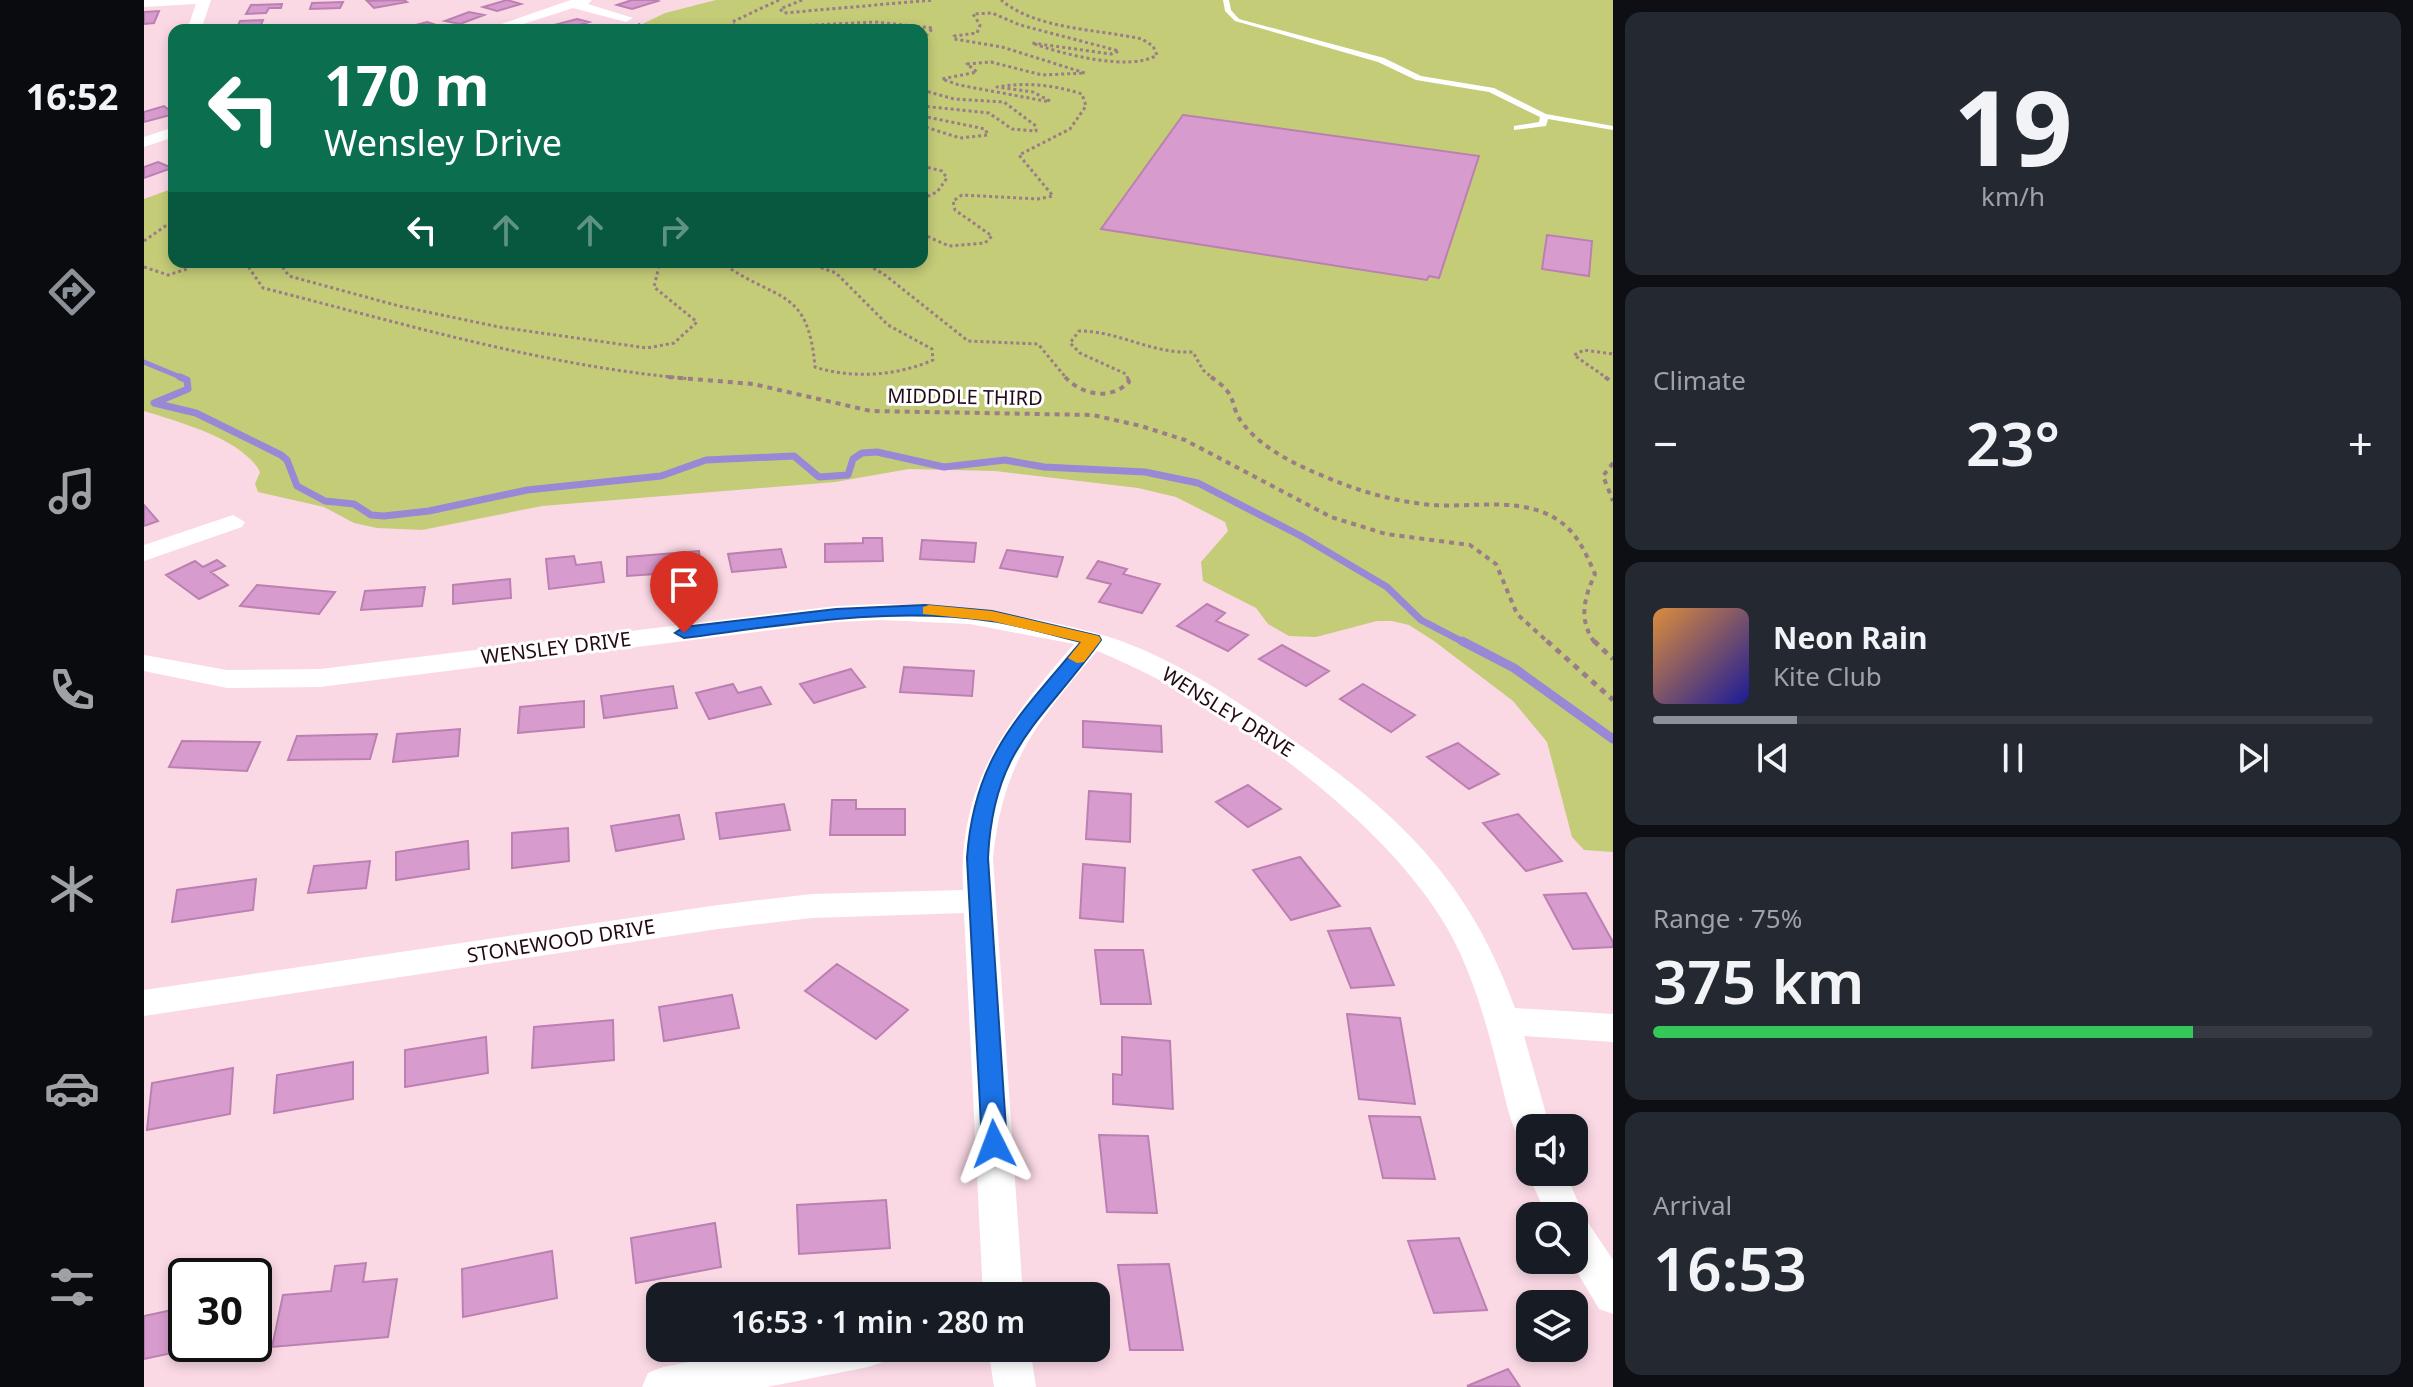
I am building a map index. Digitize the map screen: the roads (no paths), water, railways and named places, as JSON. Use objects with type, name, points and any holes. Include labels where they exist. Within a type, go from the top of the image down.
[{"type":"street","points":[[144,3],[196,0]]},
{"type":"street","points":[[196,24],[204,0]]},
{"type":"street","points":[[510,24],[579,2],[626,18]]},
{"type":"street","points":[[144,142],[168,134]]},
{"type":"street","points":[[144,553],[233,522]]},
{"type":"street","name":"WENSLEY DRIVE","points":[[144,663],[184,674],[227,679],[320,678],[820,616],[895,610],[992,616],[1092,640],[1138,658],[1202,692],[1327,776],[1371,813],[1416,859],[1450,904],[1477,952],[1502,1021],[1528,1114]]},
{"type":"street","points":[[1002,1282],[980,901],[980,817],[990,779],[1024,722],[1092,640]]},
{"type":"street","name":"STONEWOOD DRIVE","points":[[144,1003],[718,917],[812,906],[980,901]]},
{"type":"street","points":[[1502,1021],[1613,1028]]},
{"type":"street","points":[[1588,1254],[1613,1296]]},
{"type":"street","points":[[663,1387],[794,1362]]},
{"type":"street","points":[[1011,1362],[1015,1387]]},
{"type":"lane","points":[[1226,0],[1228,11],[1237,20],[1381,60],[1419,78],[1491,90],[1544,116],[1613,128]]},
{"type":"lane","points":[[1517,128],[1543,124],[1544,116]]},
{"type":"waterway","points":[[144,362],[185,379]]},
{"type":"waterway","points":[[180,377],[187,380],[188,389],[154,403],[196,413],[281,455],[287,460],[297,486],[325,501],[354,504],[371,515],[429,511],[527,490],[661,476],[706,460],[794,456],[819,477],[848,475],[853,459],[862,453],[877,452],[944,467],[1005,460],[1044,467],[1145,472],[1198,483],[1301,536],[1387,587],[1421,620],[1465,643]]},
{"type":"waterway","points":[[1462,641],[1514,668],[1613,739]]}]
